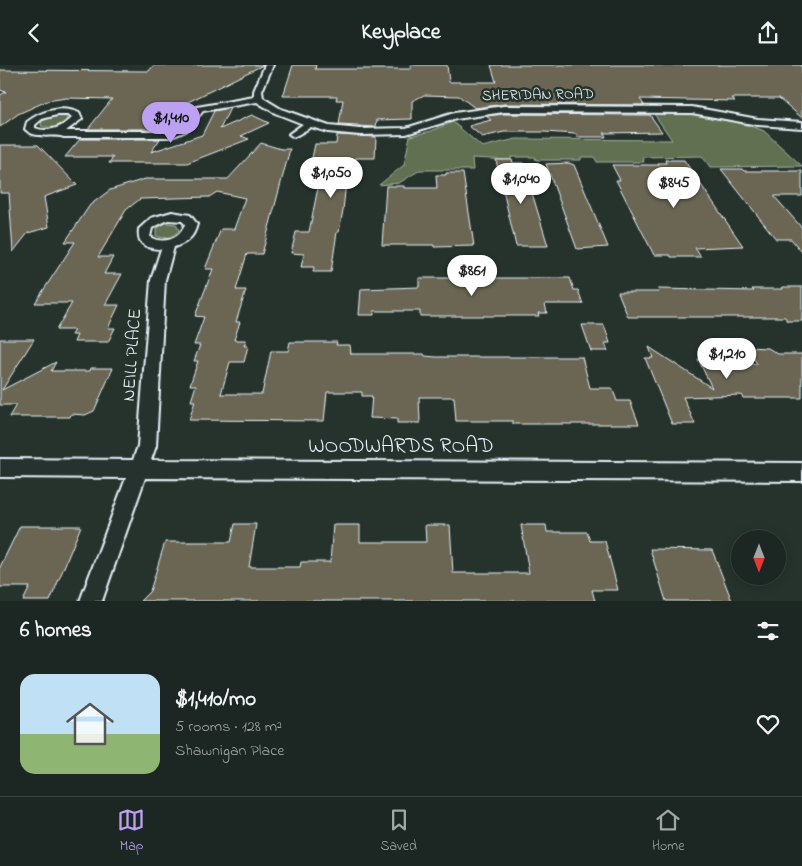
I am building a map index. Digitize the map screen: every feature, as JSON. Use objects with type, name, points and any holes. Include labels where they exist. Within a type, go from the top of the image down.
[{"type":"street","points":[[59,130],[64,134],[172,134],[186,127],[200,109],[259,99],[258,91],[269,65]]},
{"type":"street","name":"SHERIDAN ROAD","points":[[259,99],[273,109],[295,118],[344,131],[386,133],[417,129],[448,117],[497,109],[686,109],[707,111],[769,123],[802,125]]},
{"type":"street","points":[[439,107],[448,117]]},
{"type":"street","points":[[767,109],[769,123]]},
{"type":"street","points":[[295,118],[310,110]]},
{"type":"street","points":[[294,134],[310,123]]},
{"type":"street","name":"NEILL PLACE","points":[[91,601],[147,446],[158,280],[169,244]]},
{"type":"street","name":"WOODWARDS ROAD","points":[[0,468],[802,472]]},
{"type":"green space","points":[[654,114],[707,115],[757,128],[764,131],[802,166],[710,167],[702,156],[642,157],[644,162],[597,162],[594,157],[581,157],[581,160],[536,160],[535,157],[511,157],[511,160],[472,158],[473,170],[420,170],[399,183],[379,185],[404,165],[410,136],[431,131],[453,122],[482,147],[516,139],[672,140]]},
{"type":"green space","points":[[53,116],[65,116],[67,119],[55,127],[41,126],[42,121]]},
{"type":"green space","points":[[166,223],[176,224],[179,230],[169,237],[156,236],[156,229]]},
{"type":"building","points":[[154,65],[263,65],[182,105],[166,129],[88,129],[112,99],[66,98],[47,101],[18,114],[0,127],[0,95],[6,92],[0,90],[0,70],[149,71]]},
{"type":"building","points":[[293,65],[316,65],[315,69],[411,69],[411,65],[447,65],[449,82],[496,82],[491,65],[802,65],[802,118],[779,98],[732,98],[735,101],[640,99],[644,105],[504,104],[475,108],[459,96],[424,95],[412,101],[412,119],[377,120],[376,127],[339,125],[343,100],[336,100],[337,96],[283,96]]},
{"type":"building","points":[[230,108],[220,129],[252,115],[269,123],[241,136],[249,139],[187,163],[109,163],[113,157],[65,157],[80,139],[160,139],[151,152],[202,135],[214,111]]},
{"type":"building","points":[[504,114],[650,115],[662,132],[604,133],[606,137],[577,137],[576,134],[504,132],[482,137],[469,126],[491,120],[486,116]]},
{"type":"building","points":[[337,135],[376,137],[375,158],[356,158],[353,179],[346,183],[343,210],[339,232],[337,232],[331,272],[313,272],[314,267],[301,267],[304,254],[291,253],[296,232],[309,232],[323,163],[311,163],[315,144],[336,144]]},
{"type":"building","points":[[261,143],[281,149],[290,149],[262,254],[247,254],[236,290],[246,290],[236,322],[240,322],[234,340],[246,340],[244,346],[248,346],[244,362],[230,362],[221,394],[262,394],[271,351],[288,351],[290,342],[337,342],[336,345],[350,345],[351,354],[424,354],[425,356],[436,357],[582,357],[590,388],[612,388],[617,401],[630,401],[639,424],[513,424],[513,421],[456,421],[454,397],[419,397],[420,423],[397,423],[397,419],[370,418],[372,396],[362,396],[362,392],[327,392],[324,421],[189,420],[195,401],[191,401],[196,385],[190,385],[198,361],[194,361],[200,345],[194,345],[204,317],[195,316],[213,269],[205,269],[221,229],[234,229],[245,198],[217,192],[209,197],[140,199],[126,210],[98,257],[113,257],[104,274],[122,274],[105,305],[119,305],[108,328],[115,328],[108,342],[74,342],[77,335],[71,335],[74,330],[56,330],[72,303],[35,303],[75,242],[65,242],[90,205],[110,190],[145,179],[228,179]]},
{"type":"building","points":[[0,145],[38,145],[77,185],[44,197],[49,227],[28,233],[13,252],[9,193],[0,193]]},
{"type":"building","points":[[496,160],[512,160],[513,163],[523,163],[548,246],[516,246]]},
{"type":"building","points":[[665,160],[684,160],[743,246],[695,248],[701,257],[654,255],[616,180],[620,180],[612,165],[659,165],[658,163],[666,163]]},
{"type":"building","points":[[569,163],[574,165],[608,247],[577,249],[546,164]]},
{"type":"building","points":[[721,169],[802,171],[802,196],[774,196],[802,228],[802,252],[791,239],[776,239]]},
{"type":"building","points":[[446,173],[463,173],[474,246],[382,245],[386,186],[437,188],[436,175],[446,175]]},
{"type":"building","points":[[419,278],[570,278],[574,290],[578,290],[583,304],[545,304],[547,313],[538,313],[539,316],[420,316],[420,311],[374,311],[374,315],[359,315],[361,289],[419,287]]},
{"type":"building","points":[[782,287],[802,287],[802,321],[788,321],[785,317],[628,317],[618,292],[659,292],[658,289],[754,291],[752,289],[783,289]]},
{"type":"building","points":[[582,325],[604,325],[610,343],[605,343],[608,351],[591,351]]},
{"type":"building","points":[[0,339],[34,339],[2,390],[56,362],[51,371],[90,371],[91,368],[113,368],[94,411],[85,415],[71,414],[70,417],[9,417],[16,405],[0,405]]},
{"type":"building","points":[[649,347],[712,388],[698,359],[715,359],[717,364],[757,364],[747,347],[768,348],[778,354],[802,354],[802,398],[743,398],[741,395],[683,397],[695,424],[672,424],[645,358],[653,358]]},
{"type":"building","points":[[235,524],[256,524],[249,567],[300,567],[301,562],[330,562],[333,525],[360,525],[360,542],[426,542],[425,525],[450,525],[453,573],[529,573],[521,525],[546,525],[547,532],[587,532],[590,541],[605,541],[618,590],[592,590],[595,601],[140,601],[150,591],[165,542],[231,542]]},
{"type":"building","points":[[20,526],[81,526],[50,601],[23,601],[30,587],[0,587],[0,567]]},
{"type":"building","points":[[650,549],[712,550],[732,601],[666,601]]}]
